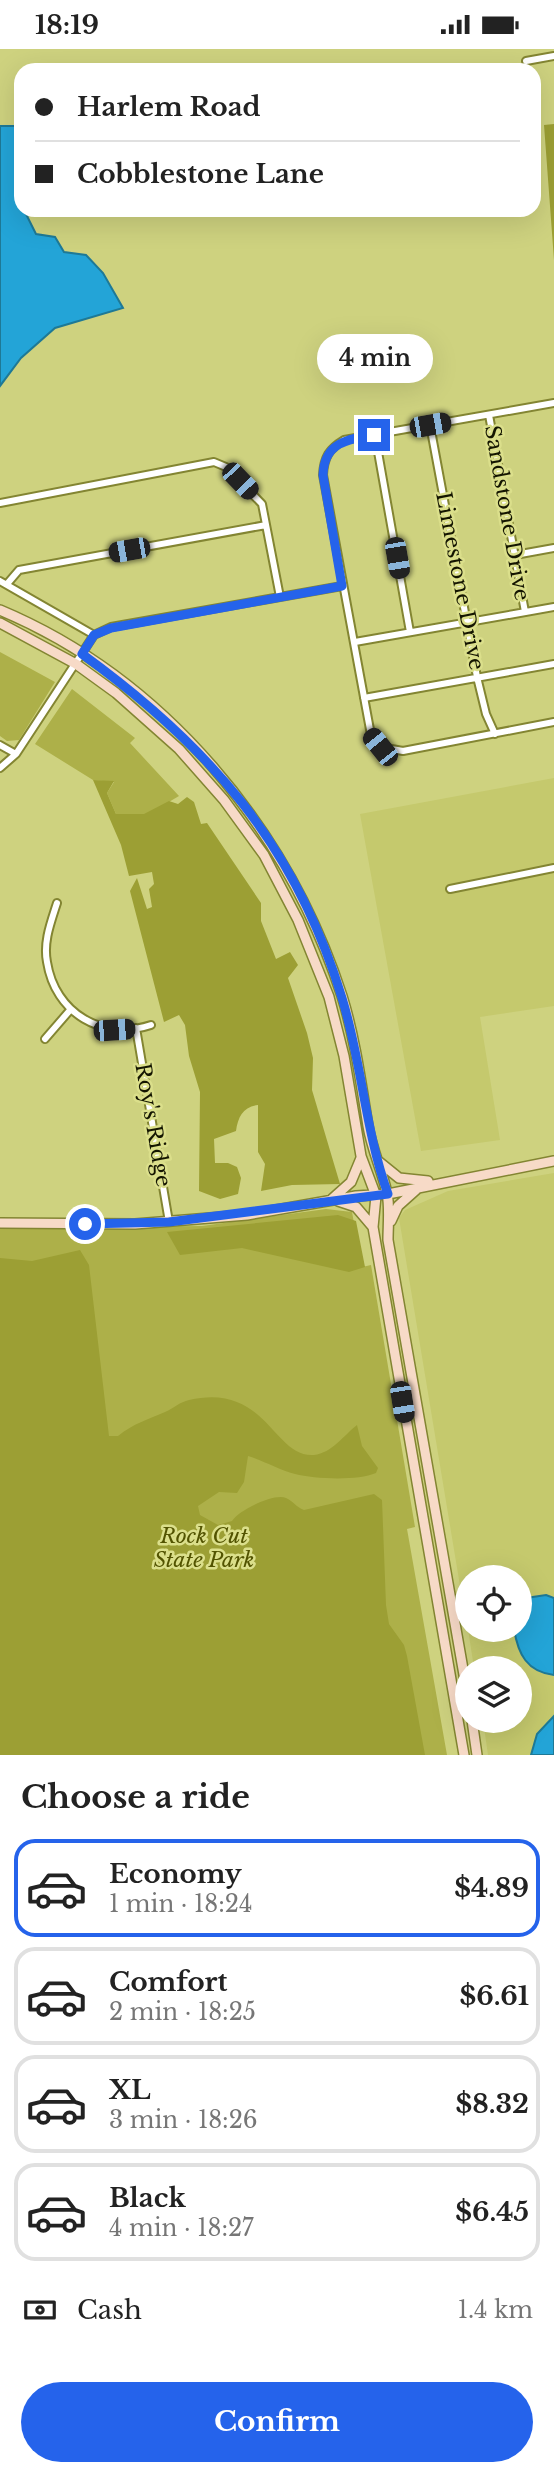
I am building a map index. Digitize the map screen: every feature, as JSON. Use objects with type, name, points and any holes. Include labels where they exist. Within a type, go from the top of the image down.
[{"type":"main road","points":[[0,610],[82,654],[163,716],[197,749],[246,807],[281,860],[316,928],[342,997],[356,1055],[373,1153],[388,1194],[388,1240],[461,1656]]},
{"type":"main road","points":[[0,624],[76,664],[116,693],[180,749],[224,800],[264,855],[298,920],[329,997],[344,1056],[361,1156],[376,1196],[373,1227],[464,1755]]},
{"type":"main road","points":[[373,1153],[382,1167],[399,1178],[440,1181]]},
{"type":"main road","points":[[330,1200],[351,1182],[361,1156]]},
{"type":"main road","points":[[0,1223],[169,1222],[247,1215],[330,1200],[388,1194],[440,1181],[554,1161]]},
{"type":"main road","points":[[388,1240],[398,1206],[419,1187],[440,1181]]},
{"type":"main road","points":[[330,1200],[356,1207],[373,1227]]},
{"type":"main road","points":[[474,1733],[477,1755]]},
{"type":"street","points":[[544,49],[546,58]]},
{"type":"street","points":[[526,61],[554,56]]},
{"type":"street","points":[[554,403],[345,440],[332,448],[323,460],[323,475],[342,586],[364,698],[372,736],[380,747],[403,751],[554,722]]},
{"type":"street","name":"Sandstone Drive","points":[[489,415],[525,612]]},
{"type":"street","name":"Limestone Drive","points":[[430,425],[477,677],[486,714],[495,734]]},
{"type":"street","points":[[374,435],[410,632]]},
{"type":"street","points":[[0,503],[214,462],[226,467],[262,504],[280,597]]},
{"type":"street","points":[[94,635],[4,582],[19,570],[266,525]]},
{"type":"street","points":[[515,555],[554,548]]},
{"type":"street","points":[[0,768],[16,754],[94,635],[111,628],[342,586]]},
{"type":"street","points":[[355,642],[554,607]]},
{"type":"street","points":[[364,698],[554,664]]},
{"type":"street","points":[[0,745],[16,754]]},
{"type":"street","points":[[450,889],[554,868]]},
{"type":"street","points":[[57,903],[48,932],[47,962],[61,999],[82,1020],[96,1027],[136,1028],[151,1025]]},
{"type":"street","points":[[45,1039],[71,1009]]},
{"type":"street","name":"Roy's Ridge","points":[[136,1028],[169,1222]]},
{"type":"shaded area","points":[[554,778],[554,1006],[480,1017],[500,1140],[421,1151],[360,814]]},
{"type":"shaded area","points":[[554,1173],[554,1755],[488,1755],[485,1733],[532,1733],[532,1656],[472,1656],[470,1642],[532,1642],[532,1565],[457,1565],[399,1218],[405,1210],[448,1191]]},
{"type":"green space","points":[[554,124],[554,260],[544,125]]},
{"type":"green space","points":[[0,652],[55,682],[19,740],[7,741],[0,736]]},
{"type":"green space","points":[[72,689],[135,738],[130,743],[179,796],[145,816],[116,814],[107,793],[114,782],[93,780],[35,744]]},
{"type":"green space","points":[[93,780],[114,781],[107,793],[116,814],[144,814],[169,801],[178,804],[187,797],[194,802],[201,824],[207,823],[261,903],[261,921],[276,959],[290,952],[298,965],[288,978],[307,1033],[313,1058],[312,1090],[340,1184],[292,1185],[261,1191],[265,1164],[258,1152],[258,1105],[242,1113],[236,1131],[214,1139],[215,1163],[228,1163],[237,1167],[241,1178],[238,1194],[220,1199],[199,1191],[200,1092],[189,1056],[185,1025],[179,1015],[164,1022],[130,891],[137,878],[147,909],[152,907],[149,889],[154,884],[152,872],[129,876],[121,845]]},
{"type":"green space","name":"Rock Cut State Park","points":[[326,1209],[352,1212],[362,1267],[371,1265],[415,1527],[407,1529],[447,1755],[0,1755],[0,1228],[202,1226]]},
{"type":"green space","points":[[338,1215],[356,1221],[365,1267],[349,1272],[242,1248],[180,1255],[167,1232]]},
{"type":"green space","name":"Rock Cut State Park","points":[[80,1250],[89,1265],[109,1436],[118,1436],[186,1401],[215,1397],[236,1401],[252,1410],[300,1453],[320,1454],[357,1425],[362,1446],[378,1468],[376,1473],[347,1478],[303,1476],[248,1456],[244,1482],[237,1493],[219,1492],[198,1506],[200,1515],[218,1525],[232,1521],[249,1508],[273,1498],[286,1498],[304,1510],[374,1494],[382,1500],[389,1624],[404,1645],[425,1755],[0,1755],[0,1258],[32,1261]]},
{"type":"water","points":[[0,126],[14,126],[14,217],[28,217],[36,234],[55,237],[64,252],[86,255],[103,273],[123,308],[55,328],[21,358],[0,386]]},
{"type":"water","points":[[546,1595],[554,1598],[554,1675],[532,1667],[532,1656],[522,1656],[518,1646],[517,1642],[532,1642],[532,1597]]},
{"type":"water","points":[[554,1716],[554,1755],[531,1755],[537,1734]]},
{"type":"route","points":[[85,1224],[135,1224],[247,1215],[356,1196],[388,1194],[373,1153],[356,1055],[342,997],[316,928],[281,860],[246,807],[197,749],[134,692],[82,654],[94,635],[111,628],[342,586],[323,475],[323,460],[332,448],[345,440],[374,435]]}]
